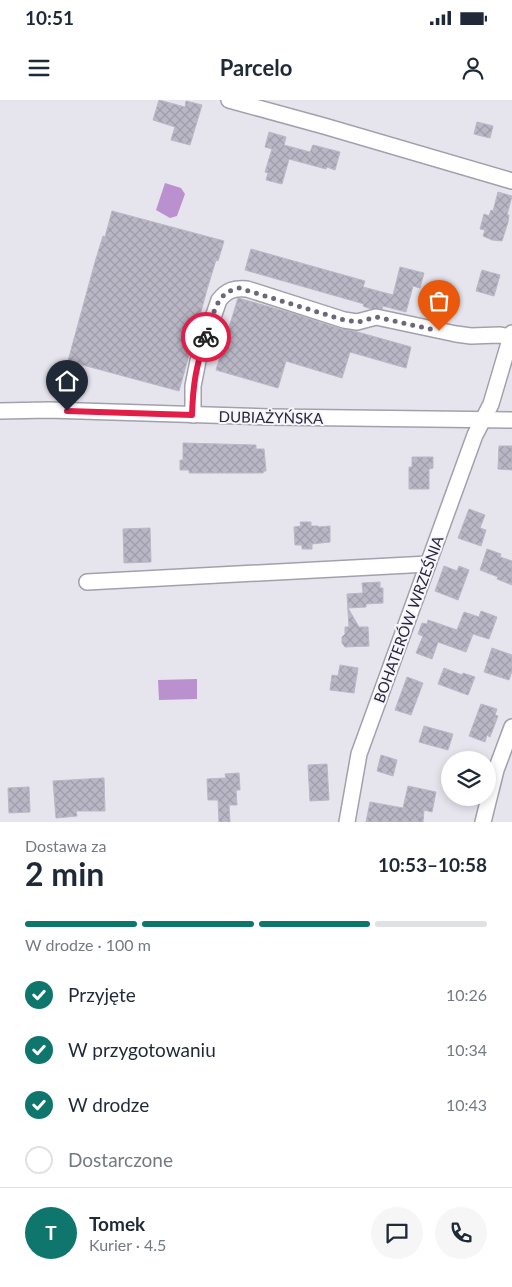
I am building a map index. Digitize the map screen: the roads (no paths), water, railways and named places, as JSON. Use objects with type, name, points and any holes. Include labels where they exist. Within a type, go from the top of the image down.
[{"type":"street","points":[[229,100],[512,181]]},
{"type":"street","points":[[192,415],[193,386],[198,361],[219,300],[225,293],[231,290],[247,290],[344,320],[358,322],[376,317],[471,336],[511,335]]},
{"type":"street","name":"BOHATERÓW WRZEŚNIA","points":[[347,822],[359,754],[475,434],[491,404],[511,335]]},
{"type":"street","name":"DUBIAŻYŃSKA","points":[[0,411],[49,410],[192,415],[512,420]]},
{"type":"street","points":[[87,582],[428,564]]},
{"type":"street","points":[[482,822],[496,770],[512,727]]}]
